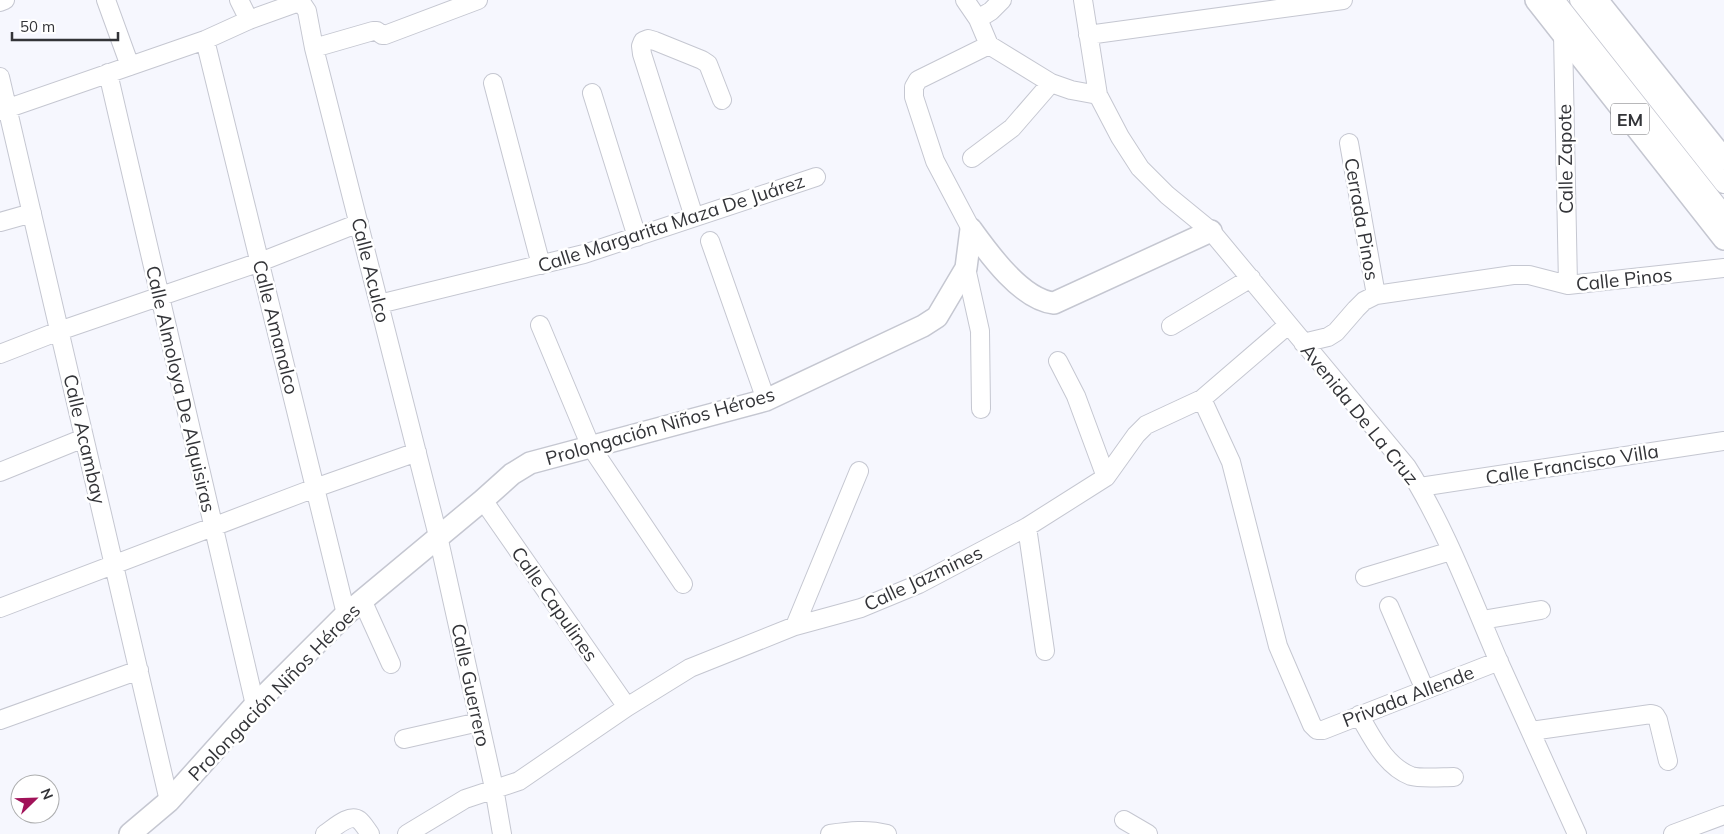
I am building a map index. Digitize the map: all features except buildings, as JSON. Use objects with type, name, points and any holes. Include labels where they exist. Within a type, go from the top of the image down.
[{"type":"main road","name":"EM","points":[[1536,0],[1724,239]]},
{"type":"main road","name":"EM","points":[[1597,0],[1722,153]]},
{"type":"main road","points":[[971,229],[994,261],[1014,280],[1036,298],[1044,302],[1054,303],[1211,231]]},
{"type":"main road","name":"Prolongación Niños Héroes","points":[[130,834],[169,801],[255,705],[346,614],[512,474],[530,463],[766,400],[930,322],[937,317],[966,268],[971,229]]},
{"type":"street","points":[[0,2],[5,0]]},
{"type":"street","points":[[106,0],[130,66]]},
{"type":"street","points":[[4,109],[205,40],[249,20],[239,0]]},
{"type":"street","points":[[314,48],[373,31],[385,35],[478,0]]},
{"type":"street","points":[[965,0],[978,19],[989,45],[1051,84],[1098,95]]},
{"type":"street","points":[[978,19],[991,11],[1002,0]]},
{"type":"street","name":"Avenida De La Cruz","points":[[1083,0],[1098,95],[1120,137],[1140,168],[1167,196],[1211,231],[1407,467],[1420,487],[1451,551],[1578,834]]},
{"type":"street","points":[[1088,35],[1343,0]]},
{"type":"street","points":[[1555,0],[1724,214]]},
{"type":"street","points":[[1579,0],[1724,184]]},
{"type":"street","name":"Calle Aculco","points":[[249,20],[296,4],[303,5],[307,11],[314,48],[438,536]]},
{"type":"street","name":"Calle Zapote","points":[[1563,34],[1568,285]]},
{"type":"street","points":[[694,217],[642,54],[640,46],[643,41],[648,39],[655,41],[702,60],[711,69],[722,100]]},
{"type":"street","name":"Calle Amanalco","points":[[205,40],[346,614]]},
{"type":"street","points":[[971,229],[935,161],[914,97],[914,87],[918,80],[989,45]]},
{"type":"street","name":"Calle Almoloya De Alquisiras","points":[[108,73],[255,705]]},
{"type":"street","name":"Calle Acambay","points":[[0,77],[4,109],[32,213],[169,801]]},
{"type":"street","points":[[493,83],[541,265]]},
{"type":"street","points":[[972,158],[1012,128],[1051,84]]},
{"type":"street","points":[[592,93],[637,237]]},
{"type":"street","name":"Cerrada Pinos","points":[[1349,143],[1376,295]]},
{"type":"street","name":"Calle Margarita Maza De Juárez","points":[[380,304],[584,254],[816,177]]},
{"type":"street","points":[[0,222],[32,213]]},
{"type":"street","points":[[0,354],[59,331],[260,262],[359,223]]},
{"type":"street","points":[[710,241],[766,400]]},
{"type":"street","points":[[966,268],[980,331],[981,410]]},
{"type":"street","name":"Calle Pinos","points":[[1376,295],[1513,275],[1529,275],[1568,285],[1724,268]]},
{"type":"street","points":[[1171,326],[1251,278]]},
{"type":"street","points":[[1303,343],[1328,337],[1336,332],[1364,301],[1376,295]]},
{"type":"street","points":[[540,324],[591,447],[683,584]]},
{"type":"street","name":"Calle Jazmines","points":[[408,834],[465,798],[519,781],[627,707],[690,668],[795,626],[861,608],[918,584],[1027,526],[1106,477],[1136,435],[1146,425],[1202,398],[1288,324]]},
{"type":"street","points":[[1058,361],[1076,396],[1106,477]]},
{"type":"street","name":"Privada Allende","points":[[1202,398],[1231,462],[1278,646],[1312,725],[1317,730],[1323,730],[1499,661]]},
{"type":"street","points":[[0,472],[84,438]]},
{"type":"street","name":"Calle Francisco Villa","points":[[1420,487],[1724,441]]},
{"type":"street","points":[[0,608],[315,488],[417,452]]},
{"type":"street","points":[[795,626],[859,471]]},
{"type":"street","name":"Calle Capulines","points":[[483,500],[627,707]]},
{"type":"street","points":[[1027,526],[1045,650]]},
{"type":"street","name":"Calle Guerrero","points":[[438,536],[494,788],[502,834]]},
{"type":"street","points":[[1365,577],[1451,551]]},
{"type":"street","points":[[362,600],[390,664]]},
{"type":"street","points":[[1389,606],[1425,690]]},
{"type":"street","points":[[1482,620],[1541,610]]},
{"type":"street","points":[[0,720],[139,670]]},
{"type":"street","points":[[1531,731],[1651,714],[1655,715],[1658,720],[1668,761]]},
{"type":"street","points":[[1359,715],[1380,750],[1396,767],[1412,776],[1454,777]]},
{"type":"street","points":[[404,739],[479,722]]},
{"type":"street","points":[[1673,834],[1724,815]]},
{"type":"street","points":[[325,834],[347,820],[354,818],[360,820],[370,834]]},
{"type":"street","points":[[1124,820],[1148,834]]},
{"type":"street","points":[[830,834],[848,831],[887,834]]}]
